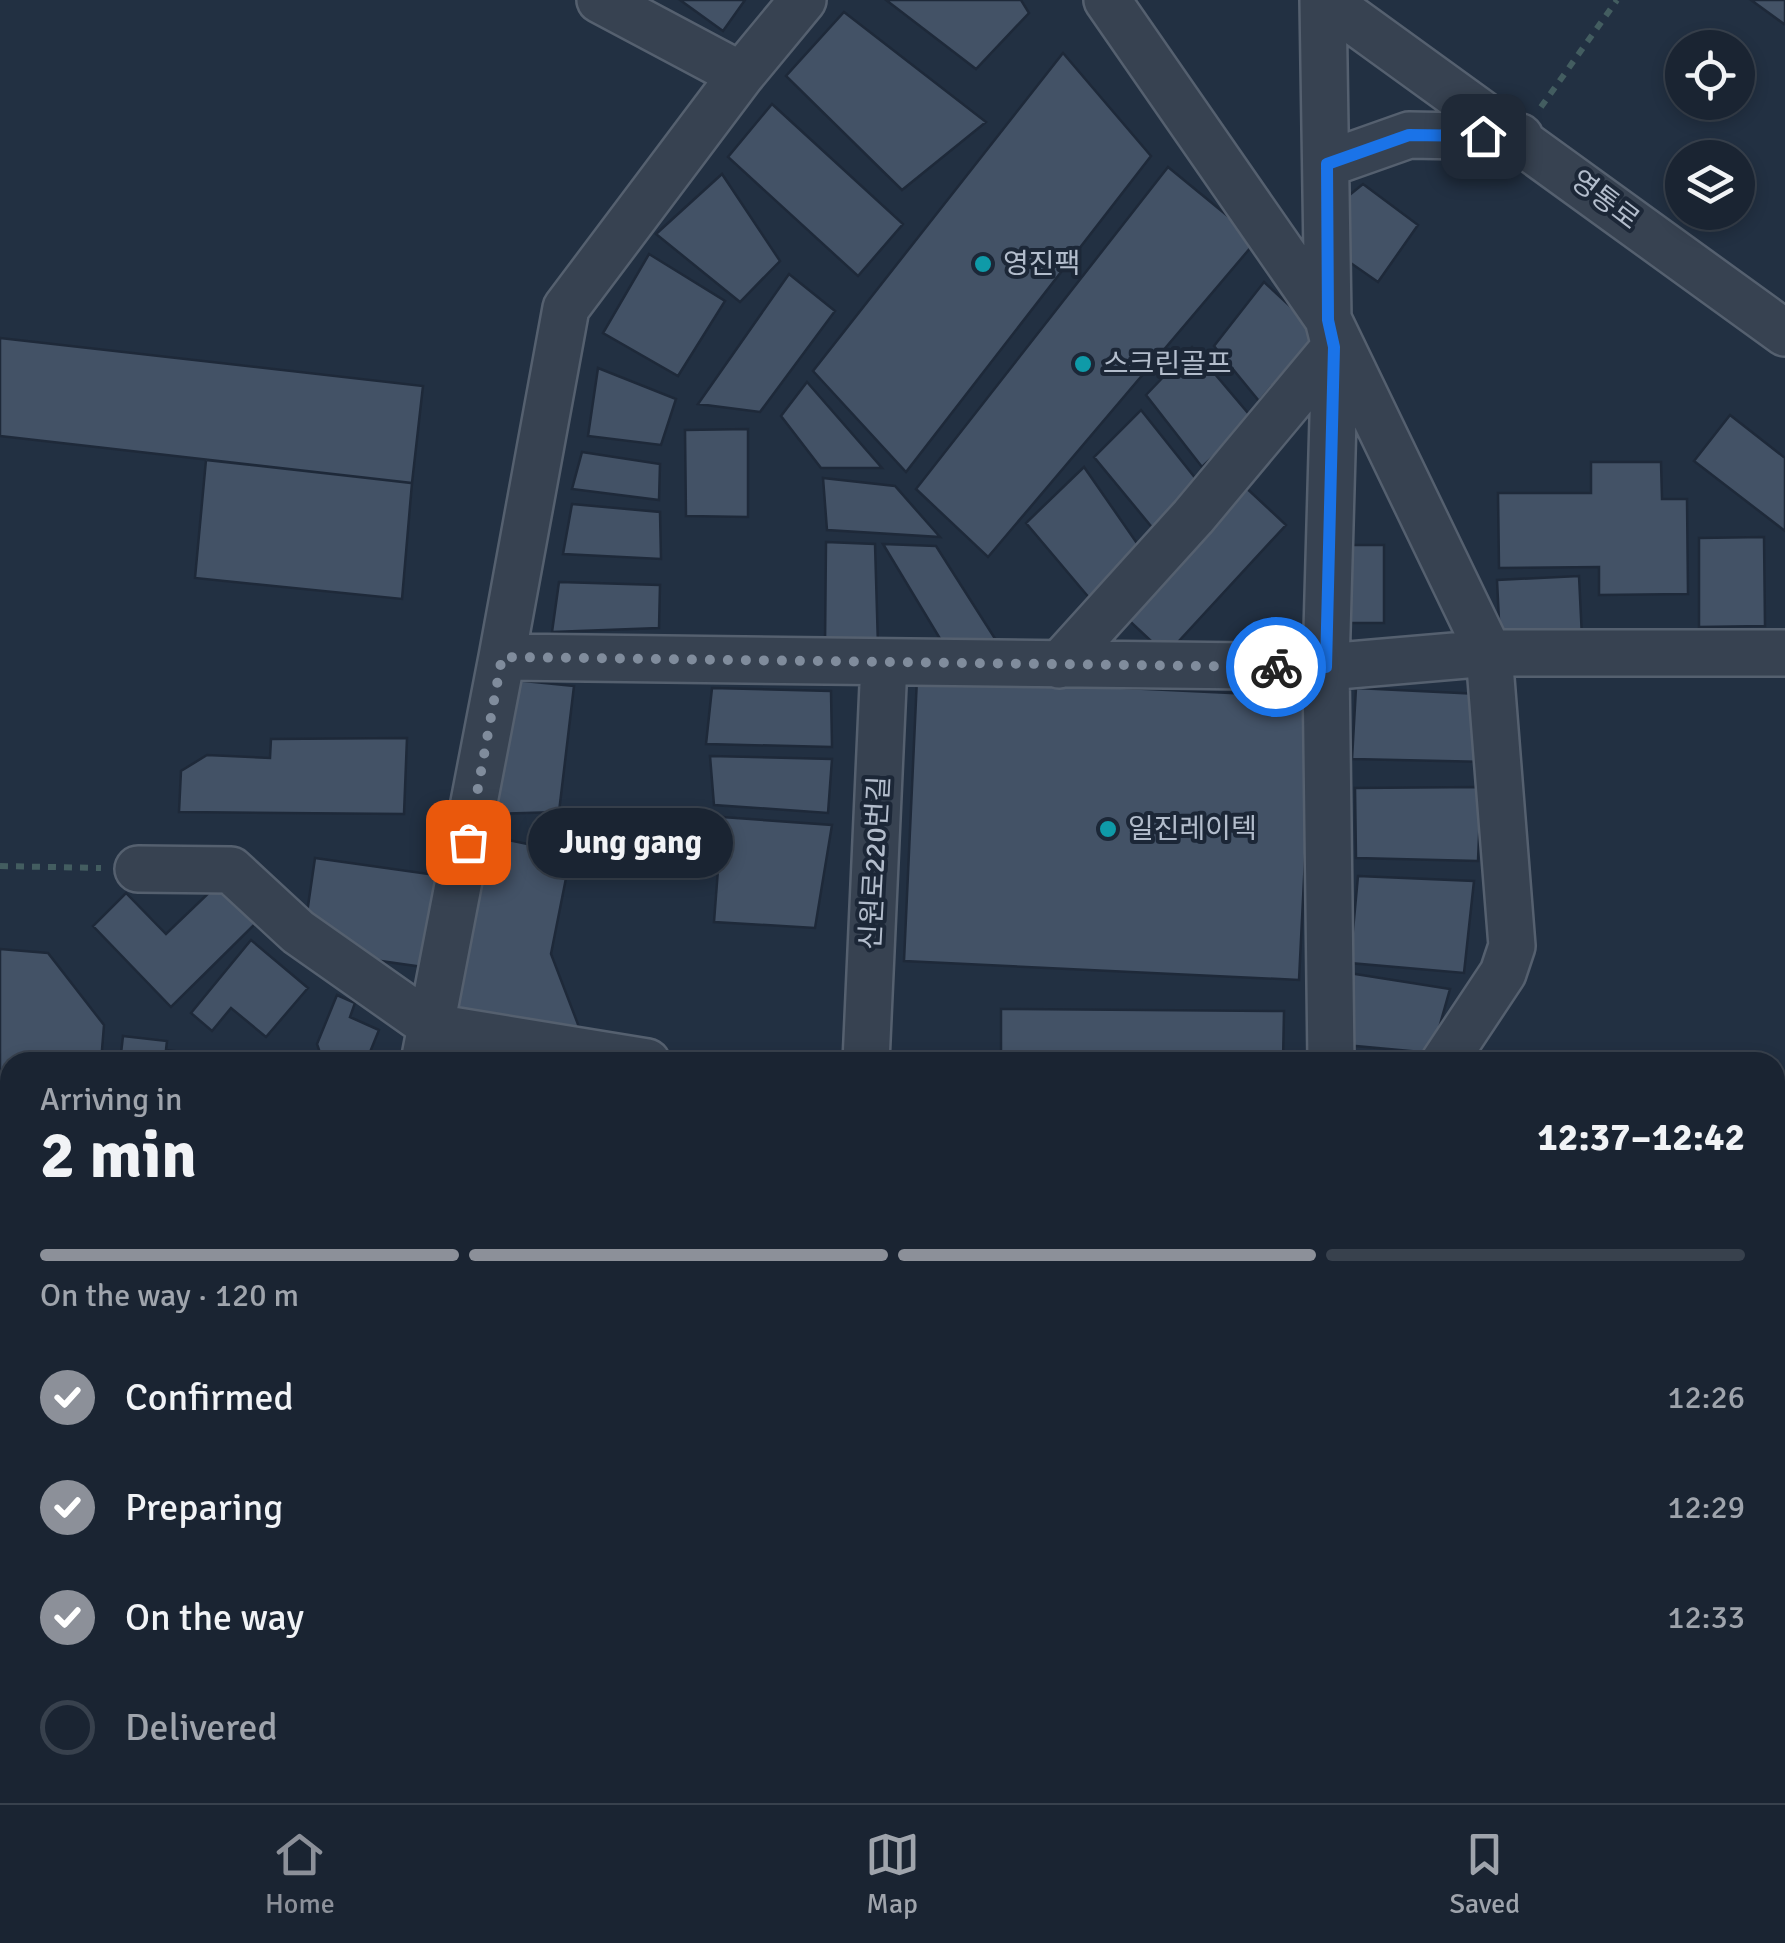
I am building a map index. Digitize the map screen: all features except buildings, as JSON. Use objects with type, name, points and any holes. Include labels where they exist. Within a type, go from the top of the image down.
[{"type":"street","points":[[600,0],[740,75]]},
{"type":"street","points":[[428,1045],[566,308],[740,75],[803,0]]},
{"type":"street","points":[[1106,0],[1331,333],[1490,653],[1512,946],[1503,973],[1451,1052]]},
{"type":"street","points":[[1324,0],[1331,333],[1326,667],[1331,1052]]},
{"type":"street","name":"영통로","points":[[1324,0],[1520,137],[1785,333]]},
{"type":"street","points":[[1327,164],[1409,135],[1520,137]]},
{"type":"street","points":[[1058,664],[1193,517],[1331,333]]},
{"type":"street","points":[[502,657],[1326,667],[1490,653],[1785,653]]},
{"type":"street","name":"신원로220번길","points":[[866,1052],[884,663]]},
{"type":"street","points":[[138,869],[232,870],[428,1045],[518,1052]]},
{"type":"path","points":[[1520,137],[1616,0]]},
{"type":"path","points":[[0,866],[138,869]]},
{"type":"way so far","points":[[468,842],[502,657],[1276,667]]},
{"type":"place","name":"영진팩","points":[[983,264]]},
{"type":"place","name":"스크린골프","points":[[1083,364]]},
{"type":"place","name":"일진레이텍","points":[[1108,829]]},
{"type":"place","name":"Jung gang","points":[[468,842]]},
{"type":"route","points":[[1276,667],[1326,667],[1334,347],[1328,320],[1327,164],[1409,135],[1483,136]]}]
